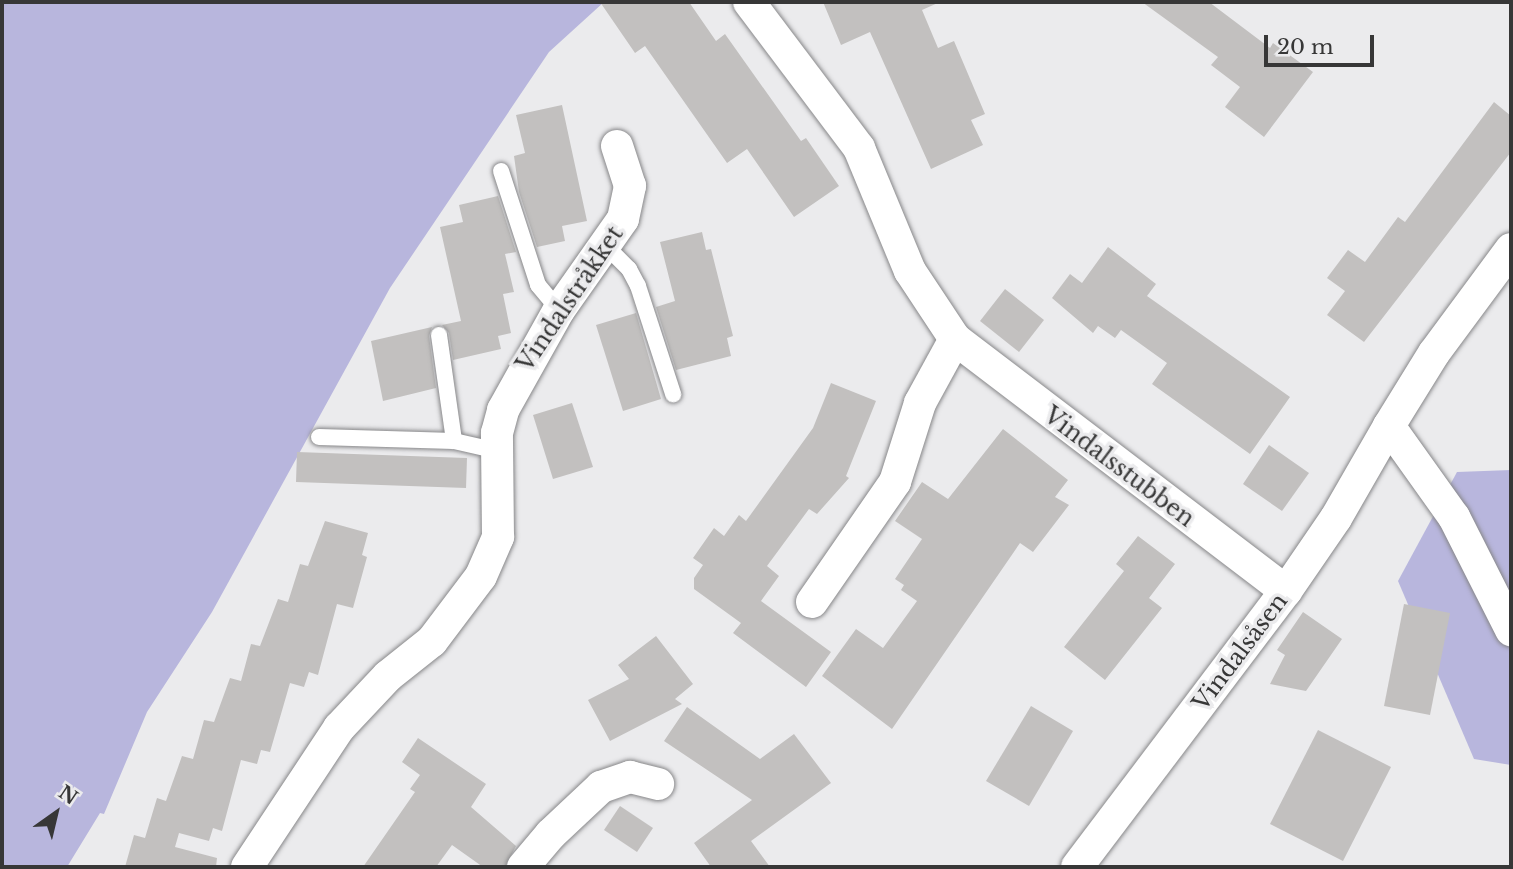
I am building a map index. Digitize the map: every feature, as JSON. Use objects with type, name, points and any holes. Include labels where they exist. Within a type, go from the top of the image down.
[{"type":"street","name":"Vindalsstubben","points":[[749,2],[859,148],[910,271],[955,339],[1286,592]]},
{"type":"street","name":"Vindalstråkket","points":[[247,867],[339,728],[388,676],[432,641],[471,592],[498,537],[500,421],[514,384],[559,310],[606,246],[629,201],[630,186],[617,145]]},
{"type":"street","name":"Vindalsåsen","points":[[1077,867],[1286,592],[1336,518],[1434,353],[1511,248]]},
{"type":"street","points":[[812,602],[895,482],[920,403],[955,339]]},
{"type":"street","points":[[1389,426],[1454,517],[1511,630]]},
{"type":"street","points":[[523,867],[575,808],[601,787],[630,778],[658,784]]},
{"type":"lane","points":[[501,171],[538,285],[559,310]]},
{"type":"lane","points":[[606,246],[629,269],[638,286],[673,394]]},
{"type":"lane","points":[[439,335],[454,441]]},
{"type":"lane","points":[[319,437],[454,441],[498,451]]},
{"type":"shaded area","points":[[2,2],[604,2],[549,52],[390,288],[212,612],[147,712],[104,814],[100,813],[67,867],[2,867]]},
{"type":"shaded area","points":[[1511,470],[1511,765],[1474,759],[1398,581],[1457,472]]},
{"type":"building","points":[[600,2],[689,2],[716,41],[725,34],[801,141],[806,138],[839,186],[794,217],[747,149],[727,163],[645,46],[635,53]]},
{"type":"building","points":[[823,2],[940,2],[922,10],[938,48],[954,41],[985,114],[971,120],[983,145],[931,169],[870,32],[841,45]]},
{"type":"building","points":[[1142,2],[1209,2],[1270,48],[1273,43],[1313,72],[1264,137],[1225,107],[1240,87],[1211,65],[1218,57]]},
{"type":"building","points":[[1494,102],[1511,116],[1511,152],[1364,342],[1327,315],[1345,291],[1327,278],[1348,250],[1365,262],[1398,217],[1405,222]]},
{"type":"building","points":[[562,105],[587,221],[562,226],[565,241],[537,247],[519,192],[514,156],[525,153],[516,115]]},
{"type":"building","points":[[498,196],[516,252],[505,254],[514,292],[503,294],[511,333],[498,336],[501,349],[453,360],[449,333],[442,325],[461,321],[440,227],[463,222],[459,205]]},
{"type":"building","points":[[702,232],[706,250],[711,249],[733,336],[727,338],[731,356],[676,370],[656,307],[675,301],[660,242]]},
{"type":"building","points":[[1108,247],[1156,284],[1147,296],[1290,397],[1250,454],[1152,384],[1167,363],[1121,330],[1115,338],[1098,326],[1093,333],[1052,298],[1070,274],[1082,283]]},
{"type":"building","points":[[1005,289],[1044,320],[1019,352],[980,321]]},
{"type":"building","points":[[636,313],[661,399],[623,411],[596,325]]},
{"type":"building","points":[[432,327],[429,336],[436,388],[383,401],[371,341]]},
{"type":"building","points":[[831,383],[876,401],[846,476],[849,478],[817,514],[809,509],[767,566],[779,576],[761,601],[831,652],[806,687],[733,633],[741,623],[694,589],[694,578],[703,565],[693,558],[714,528],[724,536],[739,515],[746,521],[813,428]]},
{"type":"building","points":[[572,403],[593,467],[553,479],[533,415]]},
{"type":"building","points":[[1003,429],[1068,480],[1055,497],[1069,505],[1033,552],[1020,543],[892,729],[822,676],[856,629],[883,648],[917,601],[901,590],[904,585],[895,579],[922,539],[895,521],[922,482],[948,499]]},
{"type":"building","points":[[1269,445],[1309,473],[1282,511],[1243,484]]},
{"type":"building","points":[[297,452],[467,458],[466,488],[296,482]]},
{"type":"building","points":[[325,521],[368,533],[362,555],[367,557],[353,608],[337,604],[318,675],[309,672],[304,687],[290,683],[270,752],[261,750],[257,764],[241,760],[222,831],[213,828],[209,841],[179,833],[175,847],[217,858],[216,867],[125,867],[134,835],[145,838],[157,798],[166,801],[182,756],[193,759],[204,720],[214,722],[230,678],[241,681],[251,644],[260,646],[278,599],[288,602],[300,564],[308,566]]},
{"type":"building","points":[[1138,536],[1175,564],[1149,598],[1162,608],[1105,680],[1064,647],[1124,571],[1116,564]]},
{"type":"building","points":[[1404,604],[1450,613],[1430,715],[1384,706]]},
{"type":"building","points":[[1303,612],[1342,639],[1306,691],[1270,684],[1285,655],[1277,650]]},
{"type":"building","points":[[656,636],[693,684],[675,699],[682,704],[610,741],[588,700],[629,679],[618,665]]},
{"type":"building","points":[[1031,706],[1073,731],[1029,806],[986,781]]},
{"type":"building","points":[[687,707],[760,759],[794,734],[831,783],[751,841],[770,867],[711,867],[694,843],[752,800],[664,741]]},
{"type":"building","points":[[1318,730],[1391,767],[1343,861],[1270,824]]},
{"type":"building","points":[[418,738],[486,784],[471,807],[516,846],[505,867],[483,867],[452,845],[436,867],[363,867],[415,792],[410,789],[420,775],[402,762]]},
{"type":"building","points":[[620,806],[653,828],[637,852],[604,830]]}]
